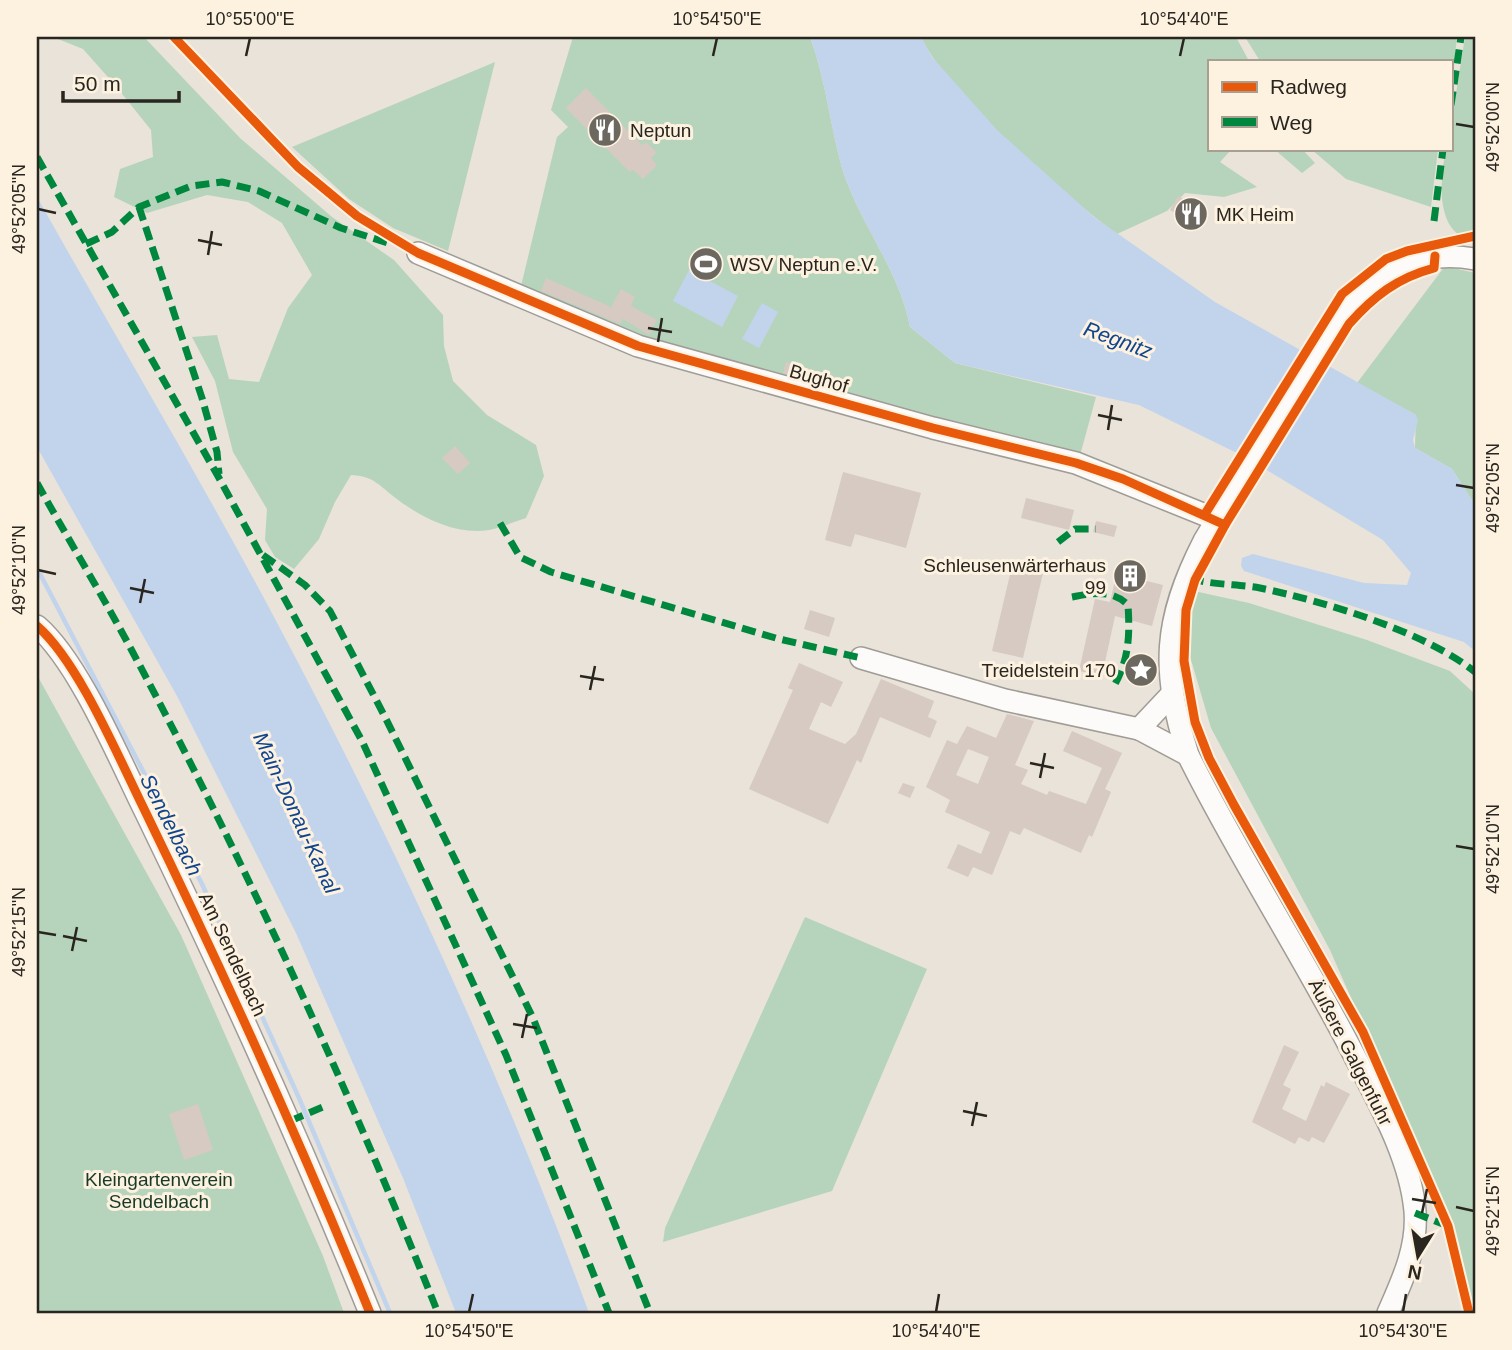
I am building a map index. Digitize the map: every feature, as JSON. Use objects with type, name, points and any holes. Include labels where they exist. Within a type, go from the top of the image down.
[{"type":"street","name":"Bughof","points":[[418,253],[638,346],[933,428],[1076,463],[1215,520]]},
{"type":"street","name":"Äußere Galgenfuhr","points":[[1388,1313],[1405,1275],[1415,1236],[1415,1213],[1405,1163],[1371,1087],[1332,1013],[1188,755],[1171,695],[1167,658],[1171,631],[1187,577],[1215,520],[1343,310],[1373,282],[1400,265],[1447,254],[1475,259]]},
{"type":"street","name":"Am Sendelbach","points":[[37,626],[54,640],[105,729],[217,959],[311,1168],[370,1313]]},
{"type":"street","points":[[861,658],[1005,700],[1139,729],[1188,755]]},
{"type":"street","points":[[1139,729],[1171,695]]},
{"type":"green space","points":[[53,37],[144,37],[240,138],[332,217],[394,260],[443,315],[444,346],[453,381],[487,415],[536,445],[544,476],[526,518],[489,530],[451,527],[414,511],[374,481],[351,475],[335,502],[319,539],[294,569],[275,557],[265,540],[267,509],[233,452],[215,381],[192,337],[217,335],[229,379],[259,382],[288,308],[312,275],[282,223],[248,202],[207,195],[147,213],[114,197],[120,169],[153,157],[151,130],[83,49]]},
{"type":"green space","name":"WSV Neptun e.V.","points":[[573,37],[810,37],[842,168],[858,208],[898,286],[910,327],[955,363],[1096,397],[1079,459],[640,339],[521,286],[557,137],[568,127],[551,110]]},
{"type":"green space","points":[[921,37],[1236,37],[1248,60],[1208,60],[1208,150],[1231,150],[1220,162],[1257,187],[1224,197],[1185,193],[1167,211],[1117,234],[1009,143],[981,116],[936,62]]},
{"type":"green space","points":[[1245,37],[1457,37],[1452,81],[1452,60],[1259,60]]},
{"type":"green space","points":[[1465,37],[1475,37],[1475,242],[1462,237],[1452,228],[1443,204],[1442,175],[1446,150],[1452,150],[1452,119]]},
{"type":"green space","points":[[495,62],[448,251],[393,228],[349,199],[292,147]]},
{"type":"green space","points":[[1275,150],[1303,150],[1315,163],[1302,173]]},
{"type":"green space","points":[[1312,150],[1438,150],[1431,207],[1346,179]]},
{"type":"green space","points":[[1445,266],[1475,273],[1475,505],[1452,469],[1415,448],[1416,415],[1357,383]]},
{"type":"green space","points":[[1194,591],[1249,603],[1367,640],[1450,671],[1475,694],[1475,1313],[1458,1241],[1330,950],[1211,728],[1187,646]]},
{"type":"green space","name":"Kleingartenverein Sendelbach","points":[[37,675],[181,935],[323,1256],[344,1313],[37,1313]]},
{"type":"green space","points":[[805,917],[927,969],[832,1191],[663,1242],[665,1228]]},
{"type":"water","name":"Regnitz","points":[[810,37],[921,37],[932,57],[997,130],[1094,217],[1215,302],[1416,415],[1418,420],[1413,440],[1415,448],[1452,469],[1475,505],[1475,651],[1464,642],[1244,571],[1241,566],[1242,558],[1253,554],[1364,583],[1407,585],[1411,573],[1383,540],[1245,457],[1139,405],[955,363],[910,327],[898,286],[858,208],[842,168]]},
{"type":"water","name":"Main-Donau-Kanal","points":[[37,197],[193,469],[368,800],[485,1054],[522,1140],[589,1313],[456,1313],[403,1178],[296,933],[177,696],[37,447]]},
{"type":"water","points":[[689,270],[738,296],[722,327],[673,301]]},
{"type":"water","points":[[762,303],[778,312],[759,348],[742,339]]},
{"type":"building","points":[[586,88],[642,145],[646,142],[657,153],[651,158],[657,165],[643,179],[633,170],[630,172],[566,108]]},
{"type":"building","points":[[1178,196],[1207,212],[1199,227],[1170,210]]},
{"type":"building","points":[[546,278],[611,307],[621,289],[635,297],[631,306],[657,320],[649,335],[623,319],[620,324],[541,291]]},
{"type":"building","points":[[786,362],[838,377],[835,387],[783,373]]},
{"type":"building","points":[[455,446],[470,463],[458,474],[442,458]]},
{"type":"building","points":[[843,472],[921,493],[906,548],[855,534],[851,547],[825,540]]},
{"type":"building","points":[[1026,498],[1074,510],[1069,530],[1021,518]]},
{"type":"building","points":[[1096,521],[1117,526],[1114,537],[1093,532]]},
{"type":"building","points":[[1119,563],[1145,569],[1143,580],[1163,585],[1152,626],[1115,616],[1102,676],[1079,671],[1095,599],[1110,602]]},
{"type":"building","points":[[1012,566],[1043,573],[1023,658],[992,651]]},
{"type":"building","points":[[810,610],[835,618],[829,637],[804,629]]},
{"type":"building","points":[[799,663],[843,682],[831,707],[821,702],[809,729],[845,744],[856,734],[881,679],[934,701],[928,717],[937,721],[930,738],[880,717],[861,763],[857,760],[828,824],[749,789],[793,690],[788,688]]},
{"type":"building","points":[[1007,714],[1034,721],[1015,765],[1028,770],[1021,784],[1047,795],[1049,791],[1086,804],[1102,768],[1063,751],[1072,731],[1122,753],[1105,789],[1111,792],[1092,837],[1089,835],[1081,853],[1024,828],[1020,835],[1010,831],[992,875],[973,867],[968,877],[947,868],[958,844],[981,854],[990,832],[945,812],[950,800],[926,787],[947,740],[957,744],[967,726],[996,738]],"holes":[[[968,749],[989,757],[978,784],[956,775]]]},
{"type":"building","points":[[903,783],[915,787],[910,798],[898,793]]},
{"type":"building","points":[[1284,1045],[1299,1052],[1283,1085],[1291,1089],[1282,1109],[1306,1121],[1321,1085],[1324,1087],[1326,1082],[1350,1094],[1324,1143],[1312,1137],[1309,1142],[1299,1137],[1295,1144],[1252,1122]]},
{"type":"building","points":[[198,1104],[213,1150],[184,1160],[169,1114]]},
{"type":"waterway","name":"Sendelbach","points":[[37,568],[202,884],[299,1098],[390,1313]]},
{"type":"marked path","points":[[1452,98],[1461,37]]},
{"type":"marked path","points":[[1434,221],[1443,150]]},
{"type":"marked path","points":[[37,157],[219,478],[362,741],[506,1055],[609,1313]]},
{"type":"marked path","points":[[86,244],[112,232],[139,207],[191,186],[222,182],[259,191],[341,228],[388,243]]},
{"type":"marked path","points":[[139,207],[202,398],[217,452],[219,474]]},
{"type":"marked path","points":[[37,483],[174,730],[255,894],[332,1060],[438,1313]]},
{"type":"marked path","points":[[500,523],[520,557],[551,572],[779,639],[861,658]]},
{"type":"marked path","points":[[1058,542],[1075,529],[1096,529]]},
{"type":"marked path","points":[[263,555],[305,585],[330,611],[386,719],[533,1018],[650,1313]]},
{"type":"marked path","points":[[1190,578],[1260,588],[1343,610],[1430,644],[1475,672]]},
{"type":"marked path","points":[[1072,597],[1109,594],[1128,605],[1127,647],[1123,666],[1114,686]]},
{"type":"marked path","points":[[290,1121],[323,1107]]},
{"type":"marked path","points":[[1415,1213],[1448,1226]]},
{"type":"cycle path","points":[[174,37],[298,167],[357,216],[418,253],[638,346],[933,428],[1076,463],[1123,479],[1225,525],[1195,580],[1186,610],[1184,661],[1195,722],[1209,758],[1234,805],[1363,1032],[1448,1226],[1469,1313]]},
{"type":"cycle path","points":[[1205,514],[1342,294],[1386,259],[1407,251],[1475,236]]},
{"type":"cycle path","points":[[1225,525],[1349,324],[1387,289],[1434,268],[1435,256]]},
{"type":"cycle path","points":[[37,626],[68,663],[111,740],[262,1061],[370,1313]]},
{"type":"place","name":"Neptun","points":[[605,130]]},
{"type":"place","name":"MK Heim","points":[[1191,214]]},
{"type":"place","name":"WSV Neptun e.V.","points":[[706,264]]},
{"type":"place","name":"Schleusenwärterhaus 99","points":[[1130,576]]},
{"type":"place","name":"Treidelstein 170","points":[[1141,670]]}]
